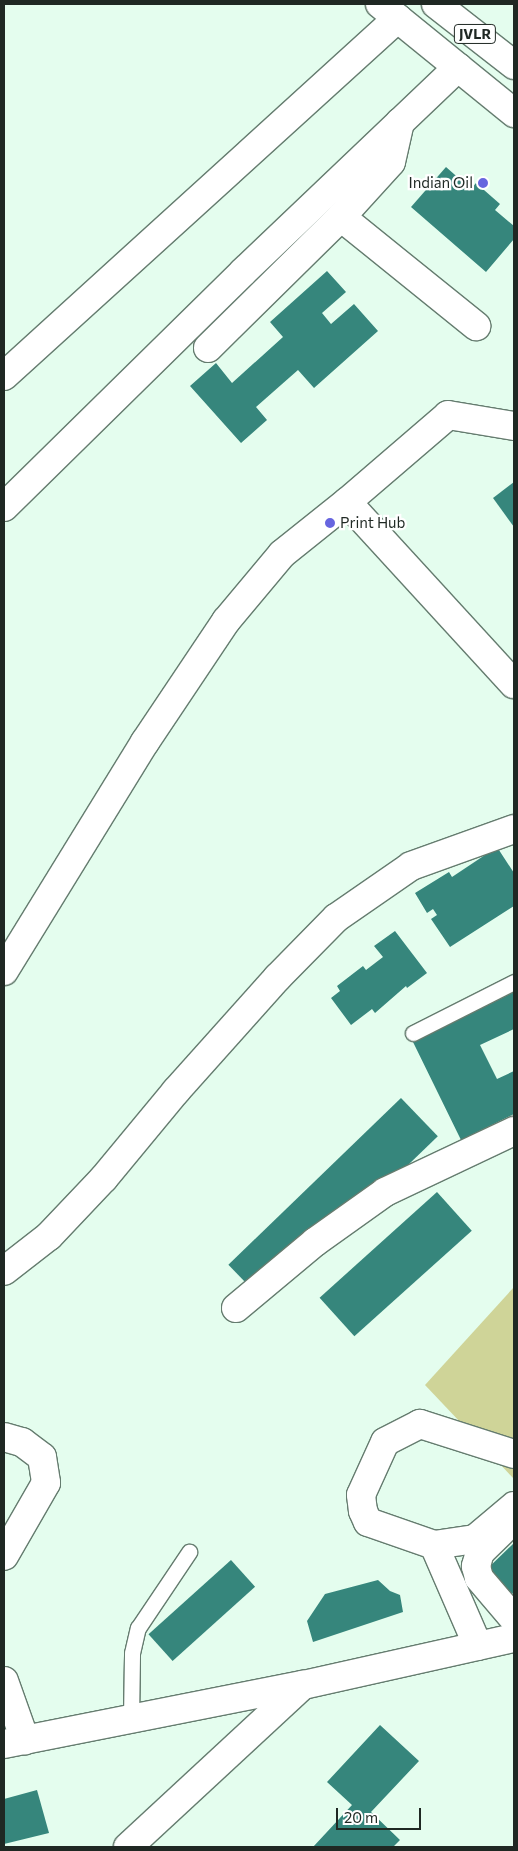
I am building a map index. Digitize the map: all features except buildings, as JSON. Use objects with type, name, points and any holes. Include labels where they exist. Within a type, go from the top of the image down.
[{"type":"street","name":"JVLR","points":[[436,4],[514,65]]},
{"type":"street","points":[[4,376],[389,11],[514,113]]},
{"type":"street","points":[[4,507],[243,272],[458,67]]},
{"type":"street","points":[[208,348],[341,217],[391,162],[400,122]]},
{"type":"street","points":[[341,217],[476,326]]},
{"type":"street","points":[[4,971],[145,742],[226,621],[282,554],[347,502],[448,415],[514,426]]},
{"type":"street","points":[[347,502],[514,684]]},
{"type":"street","points":[[4,1271],[49,1236],[104,1178],[176,1091],[277,978],[336,918],[411,866],[514,829]]},
{"type":"street","points":[[236,1308],[315,1242],[385,1192],[514,1131]]},
{"type":"street","points":[[514,1454],[420,1424],[386,1442],[361,1494],[363,1510],[368,1522],[434,1545],[475,1539],[514,1506]]},
{"type":"street","points":[[4,1437],[22,1442],[42,1457],[46,1483],[4,1556]]},
{"type":"street","points":[[514,1519],[480,1552],[476,1566],[479,1578],[514,1619]]},
{"type":"street","points":[[434,1545],[478,1646]]},
{"type":"street","points":[[4,1681],[14,1742],[303,1685],[514,1638]]},
{"type":"street","points":[[128,1847],[303,1685]]},
{"type":"lane","points":[[413,1033],[514,982]]},
{"type":"lane","points":[[131,1719],[132,1653],[138,1628],[190,1552]]},
{"type":"green space","points":[[514,1287],[514,1479],[425,1385]]},
{"type":"place","name":"Indian Oil","points":[[483,183]]},
{"type":"place","name":"Print Hub","points":[[330,523]]}]
